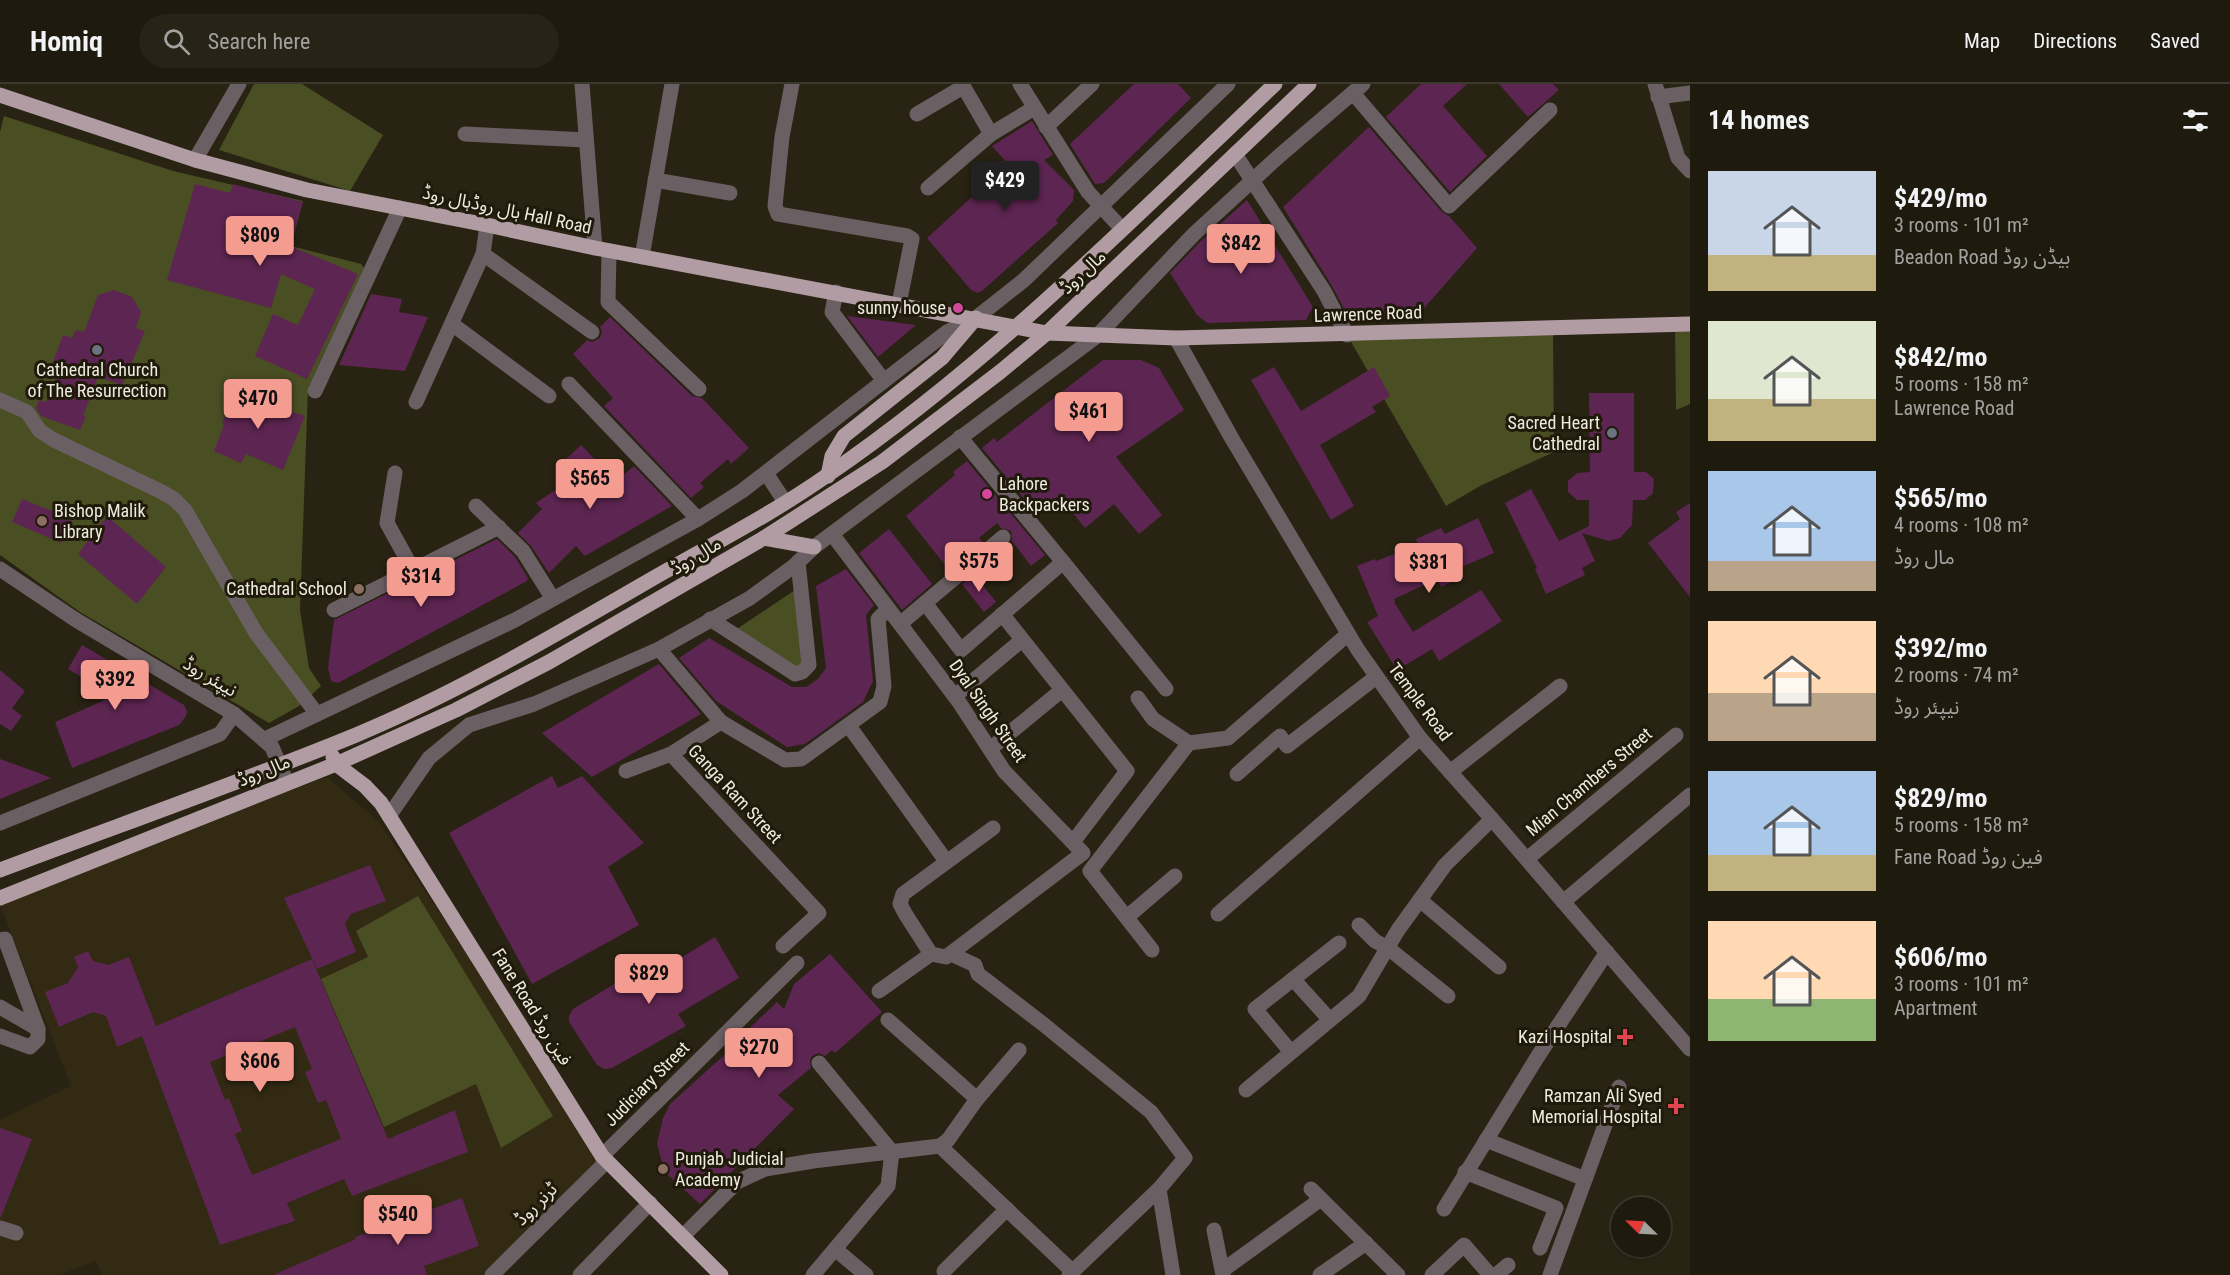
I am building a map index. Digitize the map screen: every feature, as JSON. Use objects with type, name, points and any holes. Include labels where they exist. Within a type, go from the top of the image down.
[{"type":"main road","name":"مال روڈ","points":[[0,870],[280,766],[358,734],[550,639],[828,476],[989,352],[1059,290],[1275,84]]},
{"type":"main road","name":"مال روڈ","points":[[0,898],[336,764],[456,710],[549,663],[764,538],[882,462],[1047,333],[1309,84]]},
{"type":"main road","name":"ہال روڈہال روڈ Hall Road","points":[[0,94],[195,160],[307,190],[642,257],[1047,333]]},
{"type":"main road","points":[[828,476],[832,456],[844,436],[942,358],[976,318]]},
{"type":"main road","name":"Lawrence Road","points":[[1047,333],[1176,338],[1690,324]]},
{"type":"main road","points":[[764,538],[814,548]]},
{"type":"main road","name":"Fane Road فین روڈ","points":[[327,746],[336,764],[365,786],[389,816],[605,1158],[721,1275]]},
{"type":"street","points":[[195,160],[239,84]]},
{"type":"street","points":[[582,84],[586,140],[608,302],[699,389]]},
{"type":"street","points":[[642,257],[672,84]]},
{"type":"street","points":[[792,84],[782,137],[775,206],[778,214],[907,236],[912,239],[899,304]]},
{"type":"street","points":[[1020,84],[1099,206],[1122,229]]},
{"type":"street","points":[[1046,127],[1092,84]]},
{"type":"street","points":[[265,739],[453,651],[698,519],[742,491],[947,332],[976,318],[1023,280],[1228,84]]},
{"type":"street","points":[[917,114],[962,85],[991,134]]},
{"type":"street","points":[[389,816],[429,758],[469,725],[534,704],[659,649],[750,598],[798,562],[960,437],[1097,336],[1194,234],[1358,88],[1449,206],[1550,110]]},
{"type":"street","points":[[1687,163],[1678,158],[1657,90],[1690,93]]},
{"type":"street","points":[[928,188],[991,134],[1035,108]]},
{"type":"street","points":[[465,134],[586,140]]},
{"type":"street","points":[[1235,154],[1324,291],[1347,335]]},
{"type":"street","points":[[655,180],[730,193]]},
{"type":"street","points":[[315,391],[400,208]]},
{"type":"street","points":[[416,402],[483,254],[487,225]]},
{"type":"street","points":[[483,254],[592,332]]},
{"type":"street","points":[[836,292],[832,312],[884,381]]},
{"type":"street","points":[[452,324],[549,396]]},
{"type":"street","name":"Temple Road","points":[[1176,338],[1348,634],[1419,738],[1527,859],[1690,1049]]},
{"type":"street","points":[[569,384],[698,519]]},
{"type":"street","points":[[0,400],[27,412],[40,431],[54,440],[174,499],[185,510],[256,633],[317,714]]},
{"type":"street","points":[[960,437],[1166,689]]},
{"type":"street","points":[[395,473],[387,523],[413,570]]},
{"type":"street","points":[[766,473],[785,502]]},
{"type":"street","points":[[476,506],[523,551],[553,599]]},
{"type":"street","points":[[334,610],[499,527]]},
{"type":"street","name":"Dyal Singh Street","points":[[832,534],[955,696],[1004,771],[1073,842]]},
{"type":"street","points":[[900,624],[1003,537]]},
{"type":"street","points":[[710,619],[795,674],[802,672],[809,665],[798,562]]},
{"type":"street","points":[[925,603],[961,650],[1063,562]]},
{"type":"street","name":"نیپئر روڈ","points":[[0,569],[76,620],[234,714],[265,739],[276,755],[286,783]]},
{"type":"street","points":[[659,649],[722,722],[785,760],[801,759],[880,702],[884,686],[878,619],[888,609]]},
{"type":"street","points":[[879,991],[943,955],[1083,853],[1073,842],[1127,771],[1002,614]]},
{"type":"street","points":[[1138,698],[1153,719],[1189,743],[1228,738],[1348,634]]},
{"type":"street","points":[[955,696],[1022,640]]},
{"type":"street","points":[[1237,774],[1280,736],[1287,746],[1376,677]]},
{"type":"street","points":[[1450,772],[1560,686]]},
{"type":"street","points":[[990,749],[1062,690]]},
{"type":"street","points":[[456,710],[469,725]]},
{"type":"street","points":[[0,823],[220,734],[234,714]]},
{"type":"street","name":"Ganga Ram Street","points":[[722,722],[671,754],[819,913],[783,945]]},
{"type":"street","points":[[849,726],[946,861]]},
{"type":"street","name":"Mian Chambers Street","points":[[1527,859],[1676,735]]},
{"type":"street","points":[[1218,914],[1419,738]]},
{"type":"street","points":[[1152,950],[1090,871],[1189,743]]},
{"type":"street","points":[[626,771],[671,754]]},
{"type":"street","points":[[1563,902],[1690,795]]},
{"type":"street","points":[[1246,1090],[1359,996],[1398,930],[1445,865],[1492,819]]},
{"type":"street","points":[[940,1146],[1070,1273],[1159,1189],[1185,1158],[1151,1112],[978,974],[975,965],[943,955],[906,915],[900,904],[903,894],[993,828]]},
{"type":"street","points":[[1127,917],[1174,876]]},
{"type":"street","points":[[1420,900],[1499,967]]},
{"type":"street","points":[[1359,925],[1375,941],[1388,948],[1448,996]]},
{"type":"street","points":[[0,940],[5,939],[38,1029],[38,1039],[30,1047],[0,1036]]},
{"type":"street","points":[[1291,1052],[1255,1009],[1339,943]]},
{"type":"street","points":[[1444,1209],[1538,1056],[1607,952]]},
{"type":"street","name":"Judiciary Street","points":[[605,1158],[797,963]]},
{"type":"street","points":[[1293,979],[1330,1020]]},
{"type":"street","points":[[0,1007],[38,1029]]},
{"type":"street","points":[[888,1020],[977,1099]]},
{"type":"street","points":[[683,1236],[737,1182],[765,1169],[940,1146],[948,1140],[977,1099],[1019,1050]]},
{"type":"street","points":[[813,1275],[888,1186],[892,1152],[819,1063]]},
{"type":"street","points":[[1550,1275],[1619,1087]]},
{"type":"street","points":[[1486,1140],[1585,1179]]},
{"type":"street","name":"ٹرنر روڈ","points":[[494,1274],[605,1158]]},
{"type":"street","points":[[1465,1172],[1556,1208],[1540,1248]]},
{"type":"street","points":[[1159,1189],[1173,1275]]},
{"type":"street","points":[[1214,1230],[1223,1273],[1316,1194],[1398,1275]]},
{"type":"street","points":[[580,1275],[650,1203]]},
{"type":"street","points":[[944,1271],[1007,1209]]},
{"type":"street","points":[[0,1228],[16,1233]]},
{"type":"street","points":[[1320,1275],[1366,1243]]},
{"type":"street","points":[[1432,1275],[1464,1245],[1490,1275]]},
{"type":"street","points":[[835,1249],[866,1275]]},
{"type":"shaded area","points":[[327,777],[379,822],[602,1156],[492,1275],[102,1275],[96,1261],[60,1275],[0,1275],[0,1120],[71,1086],[0,905],[0,898]]},
{"type":"green space","points":[[254,84],[302,84],[383,135],[350,191],[219,150]]},
{"type":"green space","name":"Cathedral Church of The Resurrection","points":[[4,116],[173,171],[303,201],[291,246],[361,264],[364,268],[308,388],[300,610],[309,668],[321,686],[299,706],[269,723],[80,612],[0,555],[0,132]]},
{"type":"green space","points":[[1690,322],[1690,404],[1676,410],[1675,325]]},
{"type":"green space","points":[[1553,328],[1554,452],[1480,486],[1446,506],[1347,335]]},
{"type":"green space","points":[[801,586],[802,672],[731,633]]},
{"type":"green space","points":[[418,896],[553,1116],[501,1148],[476,1084],[384,1127],[321,979],[368,957],[356,931]]},
{"type":"building","points":[[1134,84],[1178,84],[1191,98],[1104,183],[1095,184],[1070,144]]},
{"type":"building","points":[[1421,84],[1467,84],[1443,106],[1487,156],[1450,192],[1386,117]]},
{"type":"building","points":[[1499,84],[1553,84],[1559,90],[1528,117]]},
{"type":"building","points":[[1032,121],[1053,155],[1044,160],[1074,190],[1073,201],[1056,220],[1058,223],[977,293],[971,290],[927,238],[1008,164],[992,146]]},
{"type":"building","points":[[1369,127],[1442,212],[1449,216],[1477,248],[1417,316],[1348,316],[1283,207]]},
{"type":"building","points":[[195,184],[230,193],[233,184],[303,202],[290,246],[358,274],[307,379],[255,356],[273,314],[298,325],[315,289],[281,274],[271,308],[167,280]]},
{"type":"building","points":[[1247,200],[1313,307],[1306,320],[1207,323],[1197,315],[1170,273],[1201,241]]},
{"type":"building","name":"Cathedral Church of The Resurrection","points":[[114,290],[132,297],[141,312],[136,328],[145,331],[122,385],[98,377],[80,430],[41,416],[36,408],[39,400],[46,402],[61,365],[53,362],[63,335],[72,338],[76,330],[84,332],[98,295]]},
{"type":"building","points":[[371,294],[402,299],[399,312],[428,317],[405,371],[339,365]]},
{"type":"building","points":[[847,316],[916,325],[878,357]]},
{"type":"building","points":[[610,317],[692,396],[702,398],[749,448],[731,464],[728,459],[700,483],[704,487],[691,498],[604,406],[613,398],[573,354],[587,340],[592,342],[600,338],[602,332],[600,327]]},
{"type":"building","points":[[1103,360],[1141,360],[1159,368],[1184,410],[1116,457],[1162,515],[1139,534],[1114,504],[1085,528],[1062,499],[1060,501],[1057,497],[1036,513],[982,448],[994,438],[997,442]]},
{"type":"building","points":[[1274,367],[1301,411],[1374,367],[1390,396],[1372,407],[1376,412],[1320,445],[1354,506],[1331,520],[1251,380]]},
{"type":"building","points":[[241,384],[269,395],[266,403],[305,416],[283,470],[246,454],[241,463],[214,451],[228,409],[231,410]]},
{"type":"building","name":"Sacred Heart Cathedral","points":[[1589,393],[1634,393],[1634,472],[1646,472],[1654,479],[1653,493],[1645,500],[1633,500],[1632,525],[1620,538],[1609,541],[1582,533],[1595,561],[1582,568],[1585,575],[1546,594],[1535,569],[1537,568],[1505,503],[1531,489],[1559,541],[1589,526],[1589,500],[1577,500],[1568,492],[1568,481],[1577,473],[1590,472]]},
{"type":"building","points":[[581,445],[616,481],[634,466],[672,506],[585,556],[576,546],[549,573],[531,546],[518,533],[542,509],[536,503],[563,485],[572,476],[561,464]]},
{"type":"building","points":[[967,461],[1045,555],[1031,566],[1012,541],[1011,531],[1001,528],[997,523],[979,538],[983,542],[949,570],[906,516],[955,475],[953,472]]},
{"type":"building","name":"Bishop Malik Library","points":[[22,499],[72,519],[61,543],[12,522]]},
{"type":"building","points":[[1690,503],[1690,597],[1648,543],[1680,519],[1676,512]]},
{"type":"building","points":[[107,516],[166,567],[137,604],[78,554]]},
{"type":"building","points":[[1478,518],[1494,553],[1457,569],[1460,578],[1441,587],[1437,579],[1394,599],[1394,602],[1413,632],[1481,590],[1502,621],[1439,661],[1432,649],[1397,670],[1367,622],[1378,616],[1357,566],[1418,545],[1416,539],[1441,528],[1445,534]]},
{"type":"building","points":[[889,529],[932,584],[902,610],[859,553]]},
{"type":"building","points":[[497,539],[515,557],[528,578],[527,581],[338,683],[331,681],[328,668],[334,620]]},
{"type":"building","points":[[846,569],[874,605],[866,615],[873,681],[863,702],[805,744],[787,747],[716,701],[679,658],[709,638],[792,687],[806,687],[818,679],[826,668],[816,586]]},
{"type":"building","points":[[974,574],[996,602],[984,612],[962,584]]},
{"type":"building","points":[[82,645],[184,705],[187,711],[186,716],[179,725],[72,768],[55,722],[114,696],[68,669]]},
{"type":"building","points":[[659,664],[701,714],[592,777],[542,733]]},
{"type":"building","points":[[0,670],[25,691],[12,708],[22,716],[11,731],[0,724]]},
{"type":"building","points":[[0,759],[36,772],[51,778],[0,799]]},
{"type":"building","points":[[552,776],[558,788],[582,776],[644,843],[608,867],[639,925],[532,984],[449,833]]},
{"type":"building","points":[[370,865],[386,901],[351,914],[345,924],[356,952],[317,969],[284,898]]},
{"type":"building","points":[[715,937],[739,978],[678,1014],[686,1026],[612,1068],[604,1069],[597,1065],[569,1022],[573,1009],[649,963],[656,973]]},
{"type":"building","points":[[88,951],[93,961],[108,965],[129,957],[156,1026],[312,959],[388,1139],[455,1110],[468,1152],[352,1196],[344,1179],[287,1203],[295,1221],[220,1245],[142,1036],[117,1047],[106,1016],[93,1012],[59,1027],[45,992],[68,983],[78,967],[74,957]],"holes":[[[295,1027],[312,1069],[305,1072],[318,1103],[326,1100],[341,1139],[252,1175],[235,1134],[242,1131],[229,1098],[225,1100],[210,1062]]]},
{"type":"building","points":[[830,954],[882,1012],[835,1053],[832,1050],[825,1056],[818,1053],[812,1056],[811,1068],[778,1095],[794,1109],[700,1204],[668,1175],[661,1159],[657,1143],[663,1118],[670,1104],[742,1039],[740,1037],[777,1002],[784,1009],[794,984]]},
{"type":"building","points":[[0,1128],[32,1139],[1,1217],[0,1217]]},
{"type":"building","points":[[462,1198],[479,1246],[424,1266],[427,1275],[273,1275],[356,1239],[355,1237]]},
{"type":"place","name":"sunny house","points":[[958,308]]},
{"type":"place","name":"Cathedral Church of The Resurrection","points":[[97,350]]},
{"type":"place","name":"Sacred Heart Cathedral","points":[[1612,433]]},
{"type":"place","name":"Lahore Backpackers","points":[[987,494]]},
{"type":"place","name":"Bishop Malik Library","points":[[42,521]]},
{"type":"place","name":"Cathedral School","points":[[359,589]]},
{"type":"place","name":"Kazi Hospital","points":[[1625,1037]]},
{"type":"place","name":"Ramzan Ali Syed Memorial Hospital","points":[[1676,1106]]},
{"type":"place","name":"Punjab Judicial Academy","points":[[663,1169]]}]
